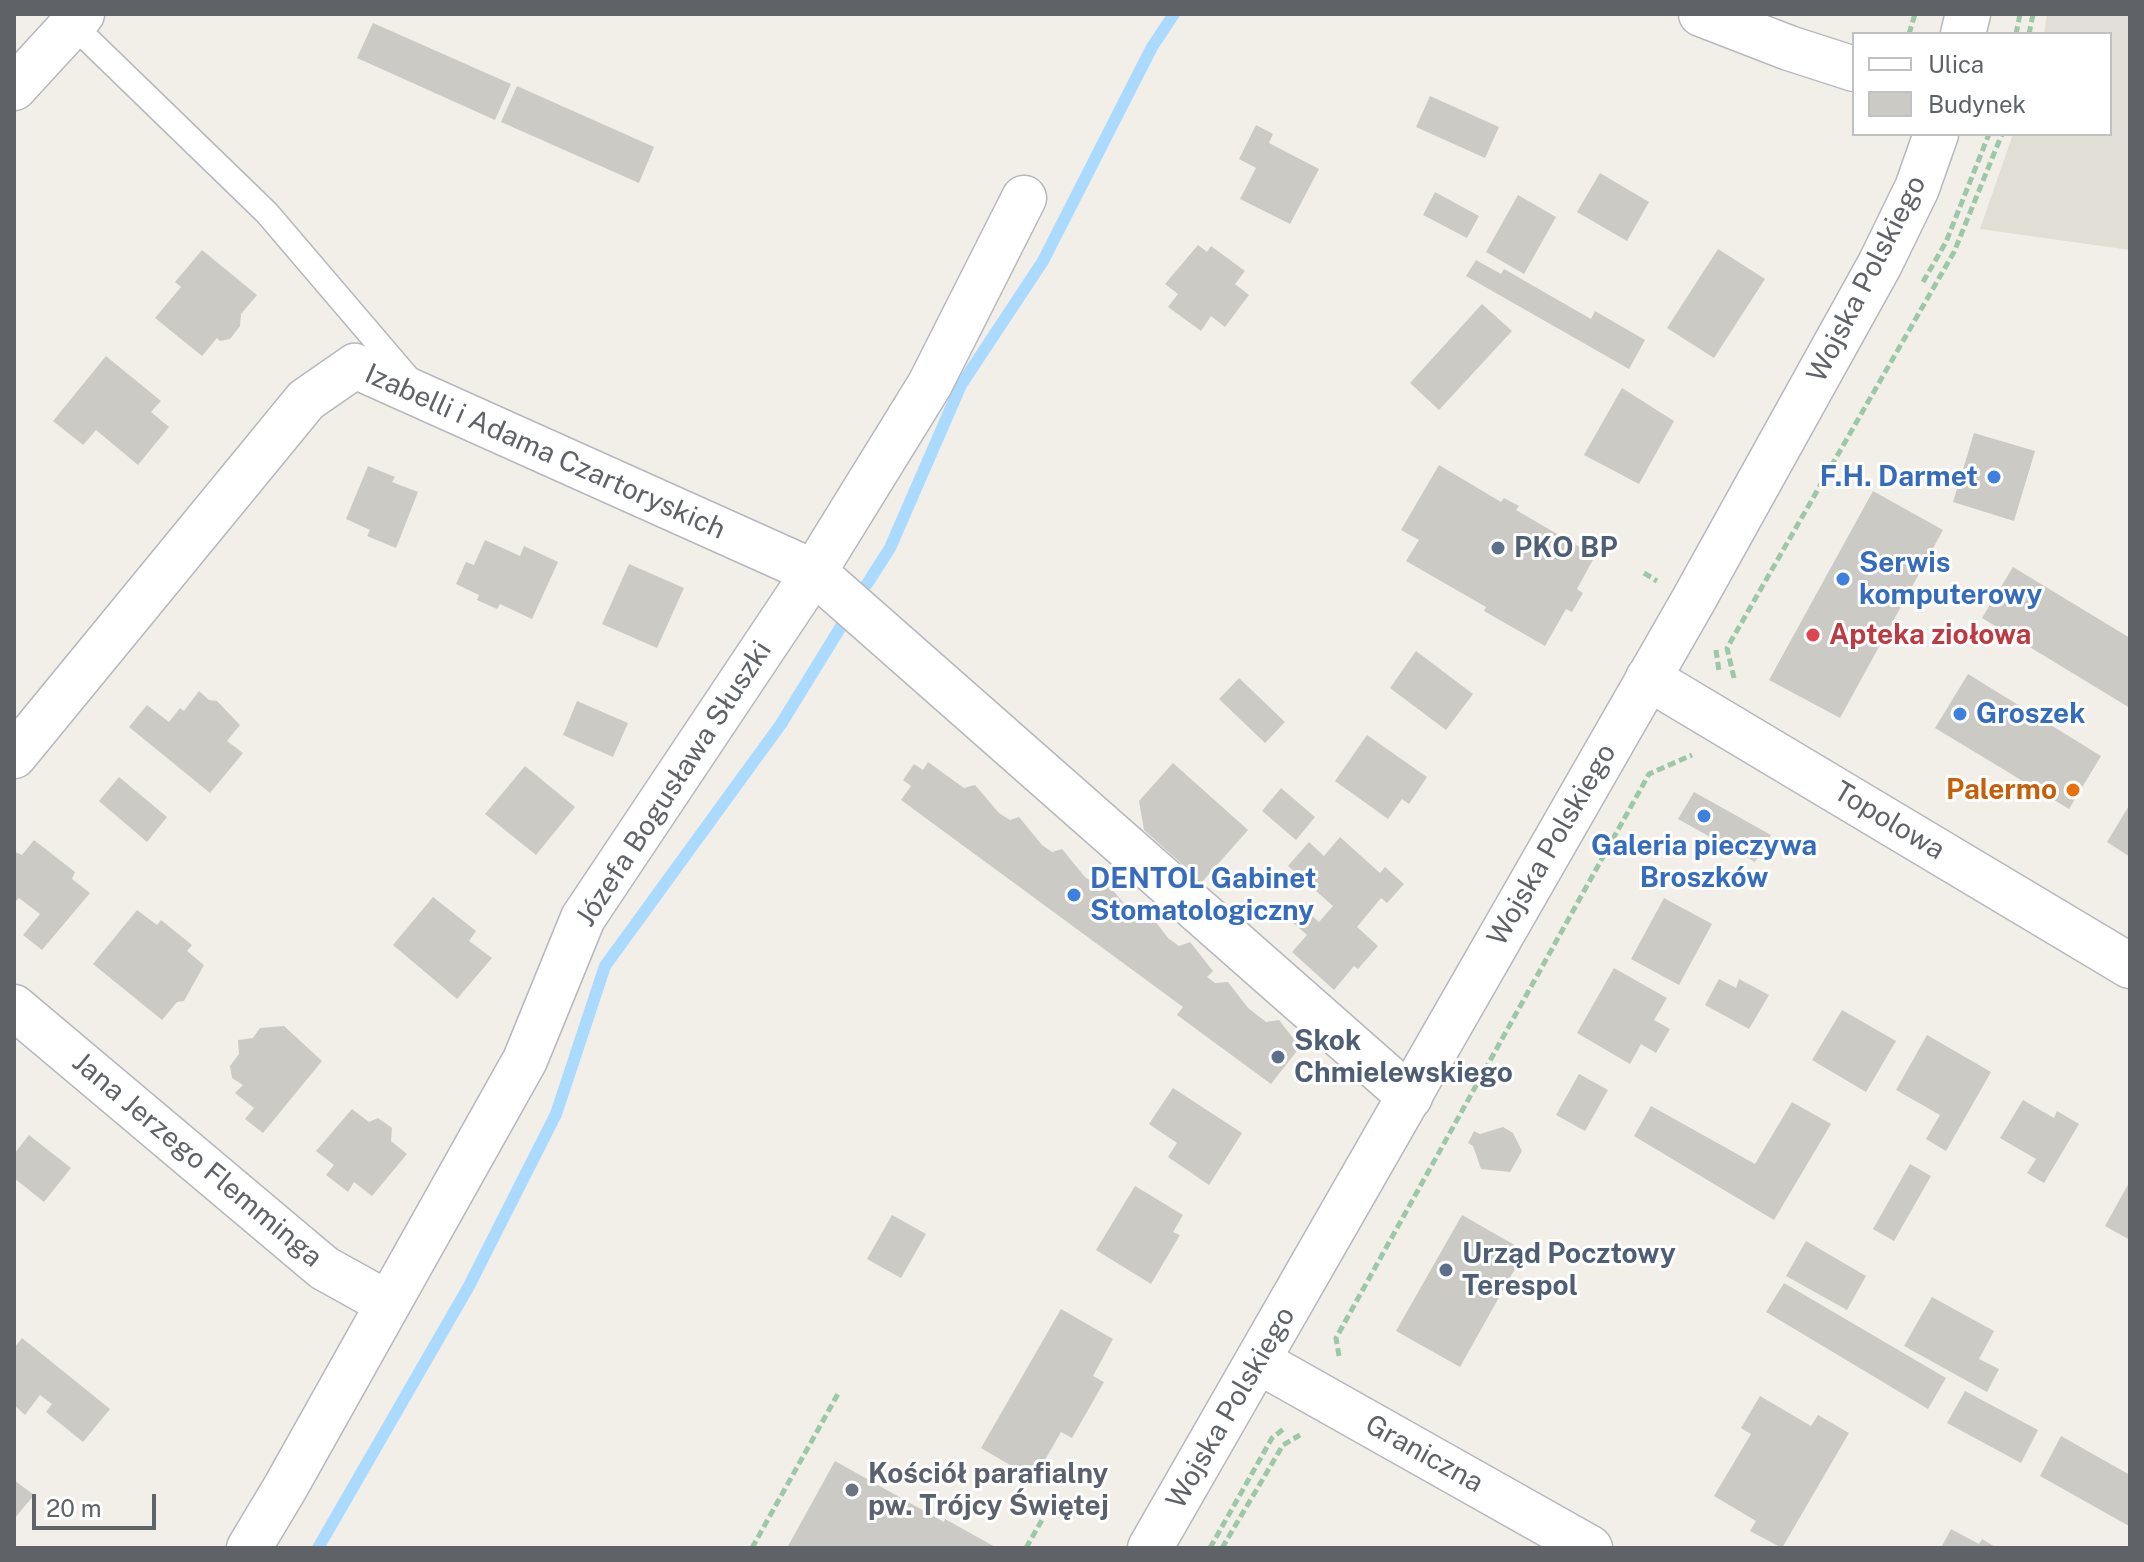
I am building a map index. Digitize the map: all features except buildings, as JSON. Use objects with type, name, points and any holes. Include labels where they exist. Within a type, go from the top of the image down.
[{"type":"street","points":[[1701,14],[1852,68]]},
{"type":"street","points":[[14,88],[77,19]]},
{"type":"street","name":"Wojska Polskiego","points":[[1150,1548],[1693,601],[1880,264],[1917,188],[1935,136]]},
{"type":"street","name":"Józefa Bogusława Słuszki","points":[[249,1548],[525,1060],[583,918],[814,572],[930,384],[1024,198]]},
{"type":"street","name":"Izabelli i Adama Czartoryskich","points":[[14,756],[306,400],[355,366],[814,572],[1410,1097]]},
{"type":"street","name":"Topolowa","points":[[1648,678],[2130,966]]},
{"type":"street","name":"Jana Jerzego Flemminga","points":[[14,1007],[324,1268],[387,1303]]},
{"type":"street","name":"Graniczna","points":[[1258,1361],[1590,1548]]},
{"type":"lane","points":[[77,19],[267,213],[425,398]]},
{"type":"path","points":[[1222,1548],[1283,1445],[1312,1428],[1328,1400],[1342,1373],[1336,1338],[1649,774],[1703,750],[1738,692],[1727,648],[1954,252],[2001,136]]},
{"type":"path","points":[[752,1548],[839,1392]]},
{"type":"path","points":[[1026,1548],[1047,1511]]},
{"type":"shaded area","points":[[2047,14],[2130,14],[2130,250],[1980,229],[2012,136],[2112,136],[2112,32],[2044,32]]},
{"type":"waterway","points":[[867,584],[890,548],[961,385],[1043,261],[1152,47],[1174,14]]},
{"type":"waterway","points":[[318,1548],[469,1286],[556,1114],[605,966],[781,724],[845,620]]},
{"type":"place","name":"F.H. Darmet","points":[[1994,477]]},
{"type":"place","name":"PKO BP","points":[[1498,548]]},
{"type":"place","name":"Serwis komputerowy","points":[[1843,579]]},
{"type":"place","name":"Apteka ziołowa","points":[[1813,635]]},
{"type":"place","name":"Groszek","points":[[1960,714]]},
{"type":"place","name":"Palermo","points":[[2073,790]]},
{"type":"place","name":"Galeria pieczywa Broszków","points":[[1704,816]]},
{"type":"place","name":"DENTOL Gabinet Stomatologiczny","points":[[1074,895]]},
{"type":"place","name":"Skok Chmielewskiego","points":[[1278,1057]]},
{"type":"place","name":"Urząd Pocztowy Terespol","points":[[1446,1270]]},
{"type":"place","name":"Kościół parafialny pw. Trójcy Świętej","points":[[852,1490]]}]
